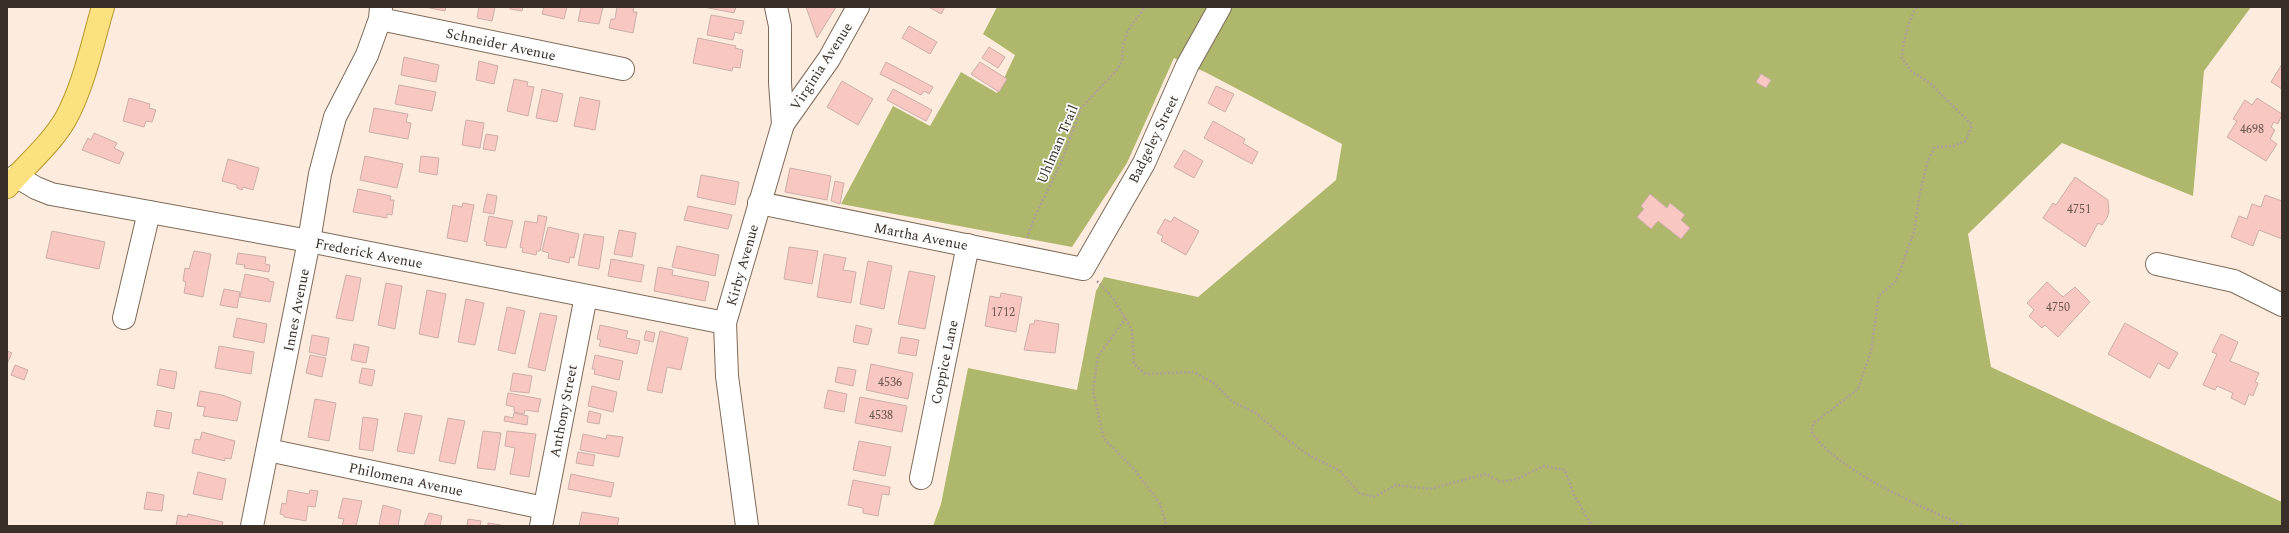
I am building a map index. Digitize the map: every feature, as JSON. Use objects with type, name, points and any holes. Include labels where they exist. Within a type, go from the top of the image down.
[{"type":"main road","points":[[12,181],[38,153],[65,120],[77,96],[103,7]]},
{"type":"street","name":"Kirby Avenue","points":[[747,526],[727,376],[725,323],[783,124],[780,83],[780,26],[776,7]]},
{"type":"street","name":"Virginia Avenue","points":[[783,124],[829,59],[858,7]]},
{"type":"street","name":"Badgeley Street","points":[[1083,269],[1144,163],[1187,66],[1220,7]]},
{"type":"street","name":"Schneider Avenue","points":[[381,13],[623,69]]},
{"type":"street","name":"Innes Avenue","points":[[252,526],[309,241],[320,174],[335,116],[367,55],[381,13]]},
{"type":"street","name":"Frederick Avenue","points":[[12,181],[51,194],[309,241],[725,323]]},
{"type":"street","name":"Martha Avenue","points":[[759,203],[1083,269]]},
{"type":"street","points":[[124,318],[149,212]]},
{"type":"street","name":"Coppice Lane","points":[[920,478],[968,245]]},
{"type":"street","points":[[2157,264],[2234,281],[2282,305]]},
{"type":"street","name":"Anthony Street","points":[[542,517],[586,296]]},
{"type":"street","name":"Philomena Avenue","points":[[268,450],[542,517]]},
{"type":"path","name":"Uhlman Trail","points":[[1025,257],[1027,235],[1061,163],[1081,108],[1116,71],[1122,61],[1123,46],[1128,30],[1146,7]]},
{"type":"path","points":[[1916,7],[1909,22],[1903,42],[1902,58],[1911,71],[1931,84],[1972,125],[1966,141],[1953,146],[1935,147],[1928,160],[1920,192],[1914,232],[1896,281],[1879,296],[1871,351],[1858,389],[1814,423],[1811,431],[1828,450],[1864,476],[1964,526]]},
{"type":"path","points":[[1083,269],[1104,288],[1126,317],[1132,330],[1134,364],[1146,374],[1194,372],[1216,384],[1233,402],[1256,413],[1280,434],[1307,454],[1340,471],[1359,493],[1374,497],[1396,485],[1430,489],[1486,474],[1501,482],[1517,479],[1544,466],[1565,470],[1574,495],[1592,526]]},
{"type":"path","points":[[1126,317],[1098,356],[1093,391],[1104,439],[1133,468],[1159,502],[1167,526]]},
{"type":"green space","points":[[997,7],[2251,7],[2204,71],[2193,196],[2062,143],[1968,234],[1991,367],[2282,502],[2282,526],[933,526],[941,504],[968,368],[1077,390],[1096,291],[1104,277],[1198,297],[1336,180],[1342,144],[1207,73],[1174,58],[1127,163],[1072,247],[841,204],[893,106],[930,126],[961,72],[997,93],[1015,55],[983,34]]},
{"type":"building","points":[[425,7],[446,7],[445,11]]},
{"type":"building","points":[[479,7],[495,7],[492,21],[477,18]]},
{"type":"building","points":[[510,7],[523,7],[522,11],[510,9]]},
{"type":"building","points":[[544,7],[567,7],[564,19],[542,14]]},
{"type":"building","points":[[581,7],[603,7],[599,24],[578,21]]},
{"type":"building","points":[[617,7],[634,7],[633,12],[637,12],[633,33],[609,28],[611,19],[615,19]]},
{"type":"building","points":[[704,7],[736,7],[734,13]]},
{"type":"building","points":[[806,7],[836,7],[817,38]]},
{"type":"building","points":[[929,7],[945,7],[941,14]]},
{"type":"building","points":[[711,15],[744,21],[741,34],[735,32],[733,40],[707,35]]},
{"type":"building","points":[[909,26],[937,42],[930,54],[902,38]]},
{"type":"building","points":[[698,38],[736,46],[735,48],[743,50],[740,68],[733,67],[732,71],[693,63]]},
{"type":"building","points":[[989,47],[1005,57],[998,68],[982,58]]},
{"type":"building","points":[[404,57],[439,65],[436,82],[401,75]]},
{"type":"building","points":[[479,61],[498,66],[494,84],[476,80]]},
{"type":"building","points":[[886,62],[933,87],[929,94],[924,91],[921,95],[880,74]]},
{"type":"building","points":[[980,62],[1007,79],[999,92],[971,74]]},
{"type":"building","points":[[2282,64],[2282,89],[2271,82]]},
{"type":"building","points":[[1761,74],[1771,80],[1766,88],[1756,82]]},
{"type":"building","points":[[514,79],[528,82],[527,86],[534,87],[528,116],[507,111]]},
{"type":"building","points":[[842,81],[873,99],[858,125],[827,107]]},
{"type":"building","points":[[399,85],[436,92],[432,111],[395,104]]},
{"type":"building","points":[[1216,86],[1234,94],[1225,112],[1208,103]]},
{"type":"building","points":[[542,89],[563,94],[557,122],[536,118]]},
{"type":"building","points":[[893,89],[932,110],[926,121],[887,100]]},
{"type":"building","points":[[580,97],[600,101],[595,130],[574,126]]},
{"type":"building","points":[[129,98],[150,104],[149,108],[156,110],[152,122],[146,121],[144,127],[123,121]]},
{"type":"building","points":[[2257,98],[2282,114],[2278,124],[2274,122],[2271,127],[2275,130],[2270,139],[2277,144],[2266,161],[2227,137],[2237,121],[2233,119],[2245,100],[2252,105]]},
{"type":"building","points":[[374,108],[408,114],[406,122],[411,123],[408,139],[369,132]]},
{"type":"building","points":[[466,120],[484,123],[480,148],[462,145]]},
{"type":"building","points":[[1213,121],[1245,139],[1243,143],[1258,152],[1252,164],[1204,138]]},
{"type":"building","points":[[94,133],[117,143],[114,148],[124,153],[119,164],[82,150],[88,138],[91,140]]},
{"type":"building","points":[[486,134],[498,136],[495,151],[483,149]]},
{"type":"building","points":[[1184,150],[1203,161],[1194,178],[1174,167]]},
{"type":"building","points":[[365,156],[403,164],[397,188],[360,180]]},
{"type":"building","points":[[421,156],[439,158],[437,175],[419,172]]},
{"type":"building","points":[[228,159],[259,168],[253,190],[243,187],[242,190],[237,188],[237,185],[222,181]]},
{"type":"building","points":[[790,168],[831,176],[827,200],[785,192]]},
{"type":"building","points":[[701,175],[739,182],[735,205],[697,197]]},
{"type":"building","points":[[2075,177],[2108,200],[2109,212],[2107,218],[2102,225],[2098,223],[2085,247],[2043,218],[2053,203],[2056,205]]},
{"type":"building","points":[[835,181],[844,183],[840,204],[831,201]]},
{"type":"building","points":[[358,189],[391,196],[390,200],[394,200],[392,215],[387,214],[387,218],[353,212]]},
{"type":"building","points":[[487,194],[497,196],[494,214],[483,212]]},
{"type":"building","points":[[1650,194],[1667,208],[1670,203],[1685,215],[1681,220],[1690,228],[1681,239],[1658,221],[1651,229],[1637,217],[1644,209],[1641,206]]},
{"type":"building","points":[[2265,195],[2282,201],[2282,239],[2259,230],[2253,246],[2231,237],[2239,216],[2247,219],[2252,204],[2261,207]]},
{"type":"building","points":[[463,203],[474,205],[467,242],[447,238],[453,205],[462,207]]},
{"type":"building","points":[[688,206],[732,215],[728,229],[684,220]]},
{"type":"building","points":[[538,215],[547,217],[540,251],[537,251],[536,255],[522,252],[523,248],[520,247],[525,221],[537,223]]},
{"type":"building","points":[[489,216],[513,221],[506,248],[486,245],[487,242],[484,241]]},
{"type":"building","points":[[1174,217],[1199,231],[1186,255],[1161,241],[1163,236],[1157,233],[1165,219],[1171,222]]},
{"type":"building","points":[[548,227],[579,234],[574,258],[570,257],[569,263],[548,258],[549,253],[542,251]]},
{"type":"building","points":[[619,230],[636,233],[632,257],[614,254]]},
{"type":"building","points":[[52,231],[105,242],[99,269],[46,258]]},
{"type":"building","points":[[584,234],[604,237],[599,269],[578,265]]},
{"type":"building","points":[[677,246],[719,255],[715,276],[672,267]]},
{"type":"building","points":[[789,247],[818,251],[812,284],[784,279]]},
{"type":"building","points":[[194,251],[211,254],[203,297],[184,293],[186,282],[183,281],[185,268],[189,269]]},
{"type":"building","points":[[238,253],[266,257],[265,264],[270,265],[269,272],[244,268],[245,265],[236,264]]},
{"type":"building","points":[[824,254],[846,258],[843,270],[856,272],[851,303],[817,297]]},
{"type":"building","points":[[611,259],[644,265],[641,282],[608,276]]},
{"type":"building","points":[[868,261],[892,266],[884,309],[860,304]]},
{"type":"building","points":[[658,267],[673,270],[672,275],[709,282],[705,301],[654,291]]},
{"type":"building","points":[[909,271],[935,276],[925,329],[898,324]]},
{"type":"building","points":[[245,274],[269,279],[269,281],[274,282],[270,302],[240,297]]},
{"type":"building","points":[[346,275],[361,278],[353,321],[336,318]]},
{"type":"building","points":[[2047,282],[2063,297],[2075,287],[2090,302],[2058,337],[2045,325],[2042,328],[2029,316],[2034,310],[2027,303]]},
{"type":"building","points":[[386,283],[402,286],[395,329],[378,325]]},
{"type":"building","points":[[224,289],[240,292],[237,308],[220,305]]},
{"type":"building","points":[[427,290],[446,294],[438,338],[419,334]]},
{"type":"building","points":[[1001,293],[1022,297],[1016,332],[985,326],[990,296],[1000,298]]},
{"type":"building","points":[[466,299],[484,303],[475,345],[458,342]]},
{"type":"building","points":[[507,307],[525,311],[515,354],[498,350]]},
{"type":"building","points":[[540,313],[557,316],[545,371],[528,367]]},
{"type":"building","points":[[237,318],[267,324],[264,343],[233,337]]},
{"type":"building","points":[[1035,320],[1059,324],[1055,353],[1024,350],[1030,324],[1034,324]]},
{"type":"building","points":[[2125,323],[2178,353],[2169,369],[2158,363],[2150,378],[2108,354]]},
{"type":"building","points":[[600,325],[628,331],[626,338],[640,341],[637,354],[599,346],[601,340],[597,339]]},
{"type":"building","points":[[856,325],[872,329],[868,345],[853,342]]},
{"type":"building","points":[[646,331],[655,333],[653,342],[644,340]]},
{"type":"building","points":[[660,331],[688,338],[681,370],[667,367],[662,393],[647,390]]},
{"type":"building","points":[[2221,334],[2238,342],[2230,361],[2259,373],[2255,382],[2258,383],[2253,396],[2249,394],[2245,405],[2231,398],[2233,393],[2217,386],[2215,390],[2203,385],[2217,354],[2212,352]]},
{"type":"building","points":[[312,335],[329,338],[326,356],[309,352]]},
{"type":"building","points":[[901,337],[919,340],[916,356],[898,353]]},
{"type":"building","points":[[354,344],[369,347],[366,363],[351,360]]},
{"type":"building","points":[[219,346],[254,352],[251,374],[215,368]]},
{"type":"building","points":[[7,351],[12,353],[7,364]]},
{"type":"building","points":[[310,355],[326,358],[322,377],[306,373]]},
{"type":"building","points":[[595,355],[623,361],[619,380],[594,374],[595,369],[592,369]]},
{"type":"building","points":[[871,364],[913,373],[908,399],[866,390]]},
{"type":"building","points":[[15,365],[28,370],[24,380],[11,375]]},
{"type":"building","points":[[838,367],[856,370],[853,386],[835,382]]},
{"type":"building","points":[[362,368],[375,370],[372,386],[359,383]]},
{"type":"building","points":[[160,369],[177,372],[174,389],[157,385]]},
{"type":"building","points":[[513,373],[532,376],[529,393],[510,391]]},
{"type":"building","points":[[592,386],[617,392],[613,412],[588,406]]},
{"type":"building","points":[[828,390],[847,394],[844,412],[824,408]]},
{"type":"building","points":[[200,391],[222,395],[241,402],[237,421],[203,416],[205,407],[197,406]]},
{"type":"building","points":[[508,393],[541,399],[538,412],[525,410],[524,414],[514,412],[514,407],[506,405]]},
{"type":"building","points":[[860,397],[907,406],[902,432],[855,423]]},
{"type":"building","points":[[315,399],[336,403],[329,441],[308,437]]},
{"type":"building","points":[[157,410],[172,413],[169,429],[154,426]]},
{"type":"building","points":[[589,411],[601,414],[599,424],[587,422]]},
{"type":"building","points":[[405,413],[422,416],[414,454],[397,451]]},
{"type":"building","points":[[514,413],[528,416],[527,425],[504,421],[505,416],[513,418]]},
{"type":"building","points":[[363,417],[378,419],[373,451],[359,449]]},
{"type":"building","points":[[448,418],[465,421],[455,464],[439,461]]},
{"type":"building","points":[[483,431],[501,433],[495,470],[477,468]]},
{"type":"building","points":[[507,431],[536,434],[529,477],[510,474],[515,448],[505,446]]},
{"type":"building","points":[[202,432],[235,441],[231,459],[225,458],[225,461],[192,453],[195,439],[200,440]]},
{"type":"building","points":[[583,434],[606,439],[607,435],[623,437],[619,457],[580,450]]},
{"type":"building","points":[[859,441],[891,447],[885,476],[853,470]]},
{"type":"building","points":[[578,452],[595,455],[593,466],[576,463]]},
{"type":"building","points":[[198,472],[226,479],[222,500],[193,494]]},
{"type":"building","points":[[571,474],[614,483],[611,497],[568,489]]},
{"type":"building","points":[[853,480],[890,487],[889,495],[882,494],[878,516],[863,513],[863,508],[848,505]]},
{"type":"building","points":[[288,490],[309,494],[310,490],[318,491],[315,507],[308,506],[306,521],[284,517],[284,515],[280,514],[282,503],[286,504]]},
{"type":"building","points":[[147,492],[164,495],[162,511],[144,509]]},
{"type":"building","points":[[343,498],[362,501],[356,526],[342,526],[344,519],[338,518]]},
{"type":"building","points":[[383,505],[401,510],[398,526],[382,526],[379,524]]},
{"type":"building","points":[[582,512],[619,518],[617,526],[579,526]]},
{"type":"building","points":[[429,513],[442,516],[440,526],[424,526]]},
{"type":"building","points":[[188,514],[223,522],[222,526],[176,526],[178,515],[187,517]]},
{"type":"building","points":[[468,519],[481,521],[480,526],[467,526]]},
{"type":"building","points":[[488,523],[501,525],[501,526],[488,526]]}]
